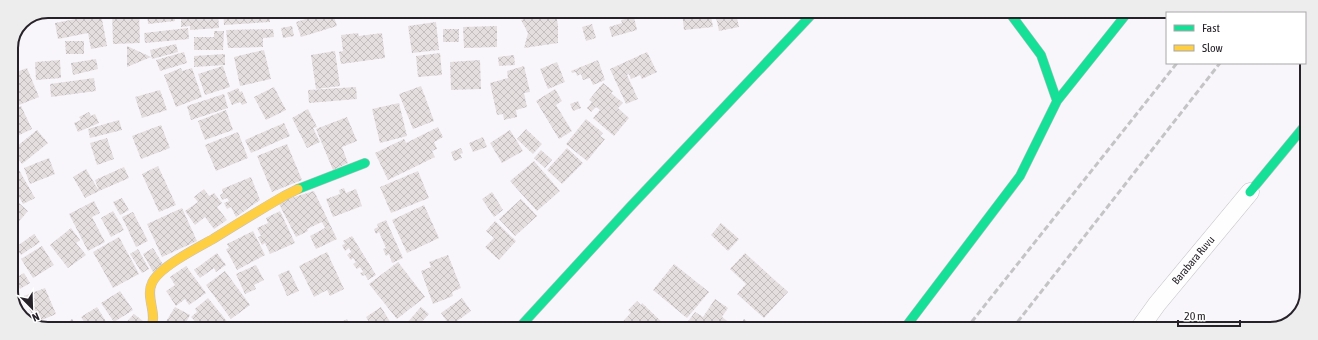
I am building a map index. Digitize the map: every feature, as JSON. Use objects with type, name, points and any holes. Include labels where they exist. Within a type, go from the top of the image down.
[{"type":"street","points":[[524,322],[630,207],[809,18]]},
{"type":"street","points":[[1013,18],[1041,55],[1056,101]]},
{"type":"street","points":[[909,322],[1020,176],[1047,123],[1056,101],[1123,18]]},
{"type":"street","points":[[1250,192],[1300,131]]},
{"type":"street","points":[[153,322],[153,308],[150,296],[151,284],[158,274],[176,261],[284,196],[307,185],[365,163]]},
{"type":"street","name":"Barabara Ruvu","points":[[1143,322],[1250,192]]},
{"type":"building","points":[[81,18],[102,18],[107,46],[91,49],[88,33],[58,39],[55,23]]},
{"type":"building","points":[[112,18],[139,18],[140,43],[113,44]]},
{"type":"building","points":[[148,18],[175,18],[175,21],[148,24]]},
{"type":"building","points":[[181,18],[218,18],[219,28],[190,30],[190,26],[181,27]]},
{"type":"building","points":[[224,18],[270,18],[270,22],[224,25]]},
{"type":"building","points":[[309,18],[334,18],[337,26],[301,37],[296,22]]},
{"type":"building","points":[[529,18],[556,18],[558,43],[524,48],[528,33],[521,20]]},
{"type":"building","points":[[634,18],[637,30],[612,37],[609,27],[622,23],[621,20]]},
{"type":"building","points":[[683,18],[711,18],[713,27],[684,30]]},
{"type":"building","points":[[716,18],[737,18],[739,27],[719,31]]},
{"type":"building","points":[[436,22],[439,50],[412,53],[408,26]]},
{"type":"building","points":[[592,24],[596,38],[586,41],[582,27]]},
{"type":"building","points":[[292,26],[294,36],[283,38],[281,28]]},
{"type":"building","points":[[497,26],[497,47],[464,48],[463,27]]},
{"type":"building","points":[[188,28],[189,39],[145,43],[144,33]]},
{"type":"building","points":[[273,29],[274,37],[263,38],[263,47],[228,48],[226,30]]},
{"type":"building","points":[[443,29],[459,29],[459,42],[443,42]]},
{"type":"building","points":[[214,31],[224,31],[223,50],[194,50],[194,37],[214,37]]},
{"type":"building","points":[[358,33],[359,36],[382,33],[385,58],[341,64],[339,52],[343,51],[341,35]]},
{"type":"building","points":[[65,41],[84,41],[84,54],[66,54]]},
{"type":"building","points":[[176,44],[178,52],[152,59],[150,50]]},
{"type":"building","points":[[127,46],[151,57],[127,67]]},
{"type":"building","points":[[264,50],[271,79],[240,86],[234,57]]},
{"type":"building","points":[[335,51],[340,86],[316,89],[311,55]]},
{"type":"building","points":[[184,52],[187,63],[160,71],[156,60]]},
{"type":"building","points":[[647,52],[657,72],[642,79],[640,75],[631,79],[629,74],[627,75],[638,99],[626,104],[610,69]]},
{"type":"building","points":[[440,53],[442,75],[418,77],[416,56]]},
{"type":"building","points":[[225,54],[225,65],[194,67],[194,56]]},
{"type":"building","points":[[514,55],[515,65],[499,66],[498,57]]},
{"type":"building","points":[[96,59],[98,69],[73,75],[71,63]]},
{"type":"building","points":[[60,60],[61,78],[36,80],[35,62]]},
{"type":"building","points":[[480,60],[481,89],[451,90],[450,62]]},
{"type":"building","points":[[598,60],[605,80],[593,85],[590,78],[583,80],[581,74],[577,76],[576,72],[572,73],[571,71]]},
{"type":"building","points":[[557,62],[565,82],[548,89],[540,69]]},
{"type":"building","points":[[223,66],[230,87],[205,95],[198,74]]},
{"type":"building","points":[[524,66],[530,92],[524,93],[527,107],[516,110],[517,117],[504,120],[503,114],[497,115],[490,83],[508,78],[507,71]]},
{"type":"building","points":[[27,68],[39,97],[19,105],[18,103],[18,71]]},
{"type":"building","points":[[181,68],[182,71],[192,68],[202,97],[176,107],[164,75]]},
{"type":"building","points":[[94,78],[96,91],[51,97],[50,84]]},
{"type":"building","points":[[603,83],[613,91],[611,93],[623,103],[618,108],[629,118],[614,136],[593,118],[600,110],[596,107],[591,112],[587,108],[592,102],[589,100]]},
{"type":"building","points":[[421,86],[434,121],[413,129],[399,94]]},
{"type":"building","points":[[274,87],[286,110],[266,120],[254,97]]},
{"type":"building","points":[[356,87],[357,99],[309,103],[308,90]]},
{"type":"building","points":[[238,88],[240,92],[242,91],[247,103],[242,105],[240,102],[232,105],[227,93]]},
{"type":"building","points":[[555,89],[562,101],[556,105],[572,131],[559,139],[536,101]]},
{"type":"building","points":[[160,90],[167,110],[142,118],[135,97]]},
{"type":"building","points":[[224,94],[228,108],[191,120],[187,106]]},
{"type":"building","points":[[578,101],[581,108],[573,111],[570,104]]},
{"type":"building","points":[[399,103],[407,136],[380,143],[372,109]]},
{"type":"building","points":[[21,106],[32,129],[18,136],[18,107]]},
{"type":"building","points":[[308,109],[317,127],[313,128],[320,142],[307,148],[292,118]]},
{"type":"building","points":[[226,110],[233,130],[205,140],[198,121]]},
{"type":"building","points":[[89,112],[91,116],[95,114],[99,123],[78,132],[74,123],[81,120],[79,117]]},
{"type":"building","points":[[347,117],[357,141],[342,147],[348,163],[333,170],[316,129]]},
{"type":"building","points":[[586,119],[603,133],[600,136],[605,139],[587,161],[566,144]]},
{"type":"building","points":[[119,120],[122,130],[90,138],[88,129]]},
{"type":"building","points":[[284,123],[290,136],[251,153],[245,140]]},
{"type":"building","points":[[161,125],[170,148],[141,159],[132,136]]},
{"type":"building","points":[[438,127],[443,137],[434,142],[437,149],[432,151],[435,157],[388,180],[375,153],[404,139],[406,143]]},
{"type":"building","points":[[526,129],[542,144],[533,154],[517,139]]},
{"type":"building","points":[[37,130],[48,143],[22,164],[18,159],[18,145]]},
{"type":"building","points":[[510,130],[523,151],[502,163],[490,143]]},
{"type":"building","points":[[238,132],[248,158],[216,171],[205,145]]},
{"type":"building","points":[[483,137],[487,147],[473,152],[469,143]]},
{"type":"building","points":[[107,138],[114,159],[97,165],[90,143]]},
{"type":"building","points":[[287,144],[302,180],[272,192],[257,156]]},
{"type":"building","points":[[461,148],[463,153],[460,154],[462,158],[454,161],[451,152]]},
{"type":"building","points":[[567,148],[583,163],[562,184],[547,170]]},
{"type":"building","points":[[541,150],[552,160],[545,168],[534,158]]},
{"type":"building","points":[[49,158],[55,174],[30,184],[24,168]]},
{"type":"building","points":[[534,161],[560,191],[537,211],[510,181]]},
{"type":"building","points":[[158,166],[176,205],[159,212],[142,174]]},
{"type":"building","points":[[124,167],[129,178],[99,191],[95,180]]},
{"type":"building","points":[[18,168],[35,198],[23,204],[18,195]]},
{"type":"building","points":[[86,169],[99,191],[85,198],[73,177]]},
{"type":"building","points":[[418,171],[429,198],[391,213],[380,187]]},
{"type":"building","points":[[251,177],[260,200],[236,217],[231,207],[227,209],[224,203],[229,201],[227,198],[222,200],[220,195],[223,193],[222,189]]},
{"type":"building","points":[[344,188],[346,193],[356,189],[362,206],[333,217],[326,199],[340,194],[339,190]]},
{"type":"building","points":[[204,189],[209,196],[214,193],[222,203],[217,207],[227,220],[214,229],[205,217],[195,225],[185,211],[198,202],[194,197]]},
{"type":"building","points":[[314,191],[337,239],[316,249],[310,236],[325,228],[322,222],[307,229],[308,231],[296,237],[278,202]]},
{"type":"building","points":[[492,192],[503,210],[494,217],[482,199]]},
{"type":"building","points":[[122,198],[129,210],[120,215],[113,202]]},
{"type":"building","points":[[521,199],[537,216],[515,236],[499,219]]},
{"type":"building","points":[[94,201],[100,213],[92,217],[105,242],[88,251],[69,214]]},
{"type":"building","points":[[18,202],[28,211],[18,222]]},
{"type":"building","points":[[424,205],[439,238],[407,253],[392,220]]},
{"type":"building","points":[[182,208],[197,241],[162,257],[147,224]]},
{"type":"building","points":[[113,211],[124,230],[111,237],[101,218]]},
{"type":"building","points":[[280,211],[295,243],[270,254],[265,243],[262,245],[258,237],[261,236],[257,228],[268,223],[266,218]]},
{"type":"building","points":[[133,212],[148,241],[136,247],[122,217]]},
{"type":"building","points":[[386,220],[403,258],[392,263],[389,254],[386,256],[383,249],[386,248],[379,232],[376,234],[374,229],[378,227],[377,224]]},
{"type":"building","points":[[495,221],[516,241],[499,260],[485,247],[494,238],[486,231]]},
{"type":"building","points":[[721,223],[739,239],[728,251],[711,235]]},
{"type":"building","points":[[71,228],[80,240],[76,243],[86,255],[68,268],[50,245]]},
{"type":"building","points":[[253,231],[265,255],[237,270],[226,249],[229,248],[227,244]]},
{"type":"building","points":[[34,234],[40,242],[21,255],[18,250],[18,246]]},
{"type":"building","points":[[352,236],[376,275],[368,280],[365,275],[362,276],[360,273],[363,272],[360,267],[357,269],[353,264],[356,262],[353,258],[351,260],[347,255],[351,252],[349,248],[345,251],[342,245],[345,244],[343,241]]},
{"type":"building","points":[[119,237],[139,274],[113,288],[93,252]]},
{"type":"building","points":[[42,246],[54,265],[33,278],[21,259]]},
{"type":"building","points":[[153,248],[164,266],[153,272],[143,254]]},
{"type":"building","points":[[138,249],[149,269],[142,273],[130,254]]},
{"type":"building","points":[[327,252],[344,289],[330,296],[327,290],[314,297],[299,266]]},
{"type":"building","points":[[217,253],[226,265],[216,272],[214,268],[200,278],[194,270]]},
{"type":"building","points":[[745,253],[788,292],[764,318],[737,294],[746,284],[730,269]]},
{"type":"building","points":[[448,255],[461,288],[452,292],[453,296],[433,304],[421,271],[431,267],[429,262]]},
{"type":"building","points":[[398,262],[425,297],[397,319],[369,284]]},
{"type":"building","points":[[674,264],[709,292],[687,318],[653,290]]},
{"type":"building","points":[[256,265],[264,280],[254,285],[256,289],[245,294],[236,274]]},
{"type":"building","points":[[186,266],[206,293],[189,305],[185,299],[176,306],[166,291],[175,285],[170,277]]},
{"type":"building","points":[[289,270],[299,291],[287,296],[278,275]]},
{"type":"building","points":[[225,271],[250,305],[231,319],[206,285]]},
{"type":"building","points":[[24,273],[30,283],[20,289],[18,286],[18,277]]},
{"type":"building","points":[[45,288],[56,314],[40,321],[33,318],[24,296]]},
{"type":"building","points":[[120,291],[133,310],[114,322],[101,303]]},
{"type":"building","points":[[208,298],[228,322],[196,322],[191,317],[197,312],[195,309]]},
{"type":"building","points":[[462,298],[471,311],[456,322],[447,322],[441,313]]},
{"type":"building","points":[[715,299],[728,308],[722,317],[729,322],[688,322],[695,312],[703,317]]},
{"type":"building","points":[[637,301],[641,305],[642,303],[662,322],[623,322],[631,313],[628,310]]},
{"type":"building","points":[[97,307],[106,322],[84,322],[81,317]]},
{"type":"building","points":[[175,307],[190,315],[186,322],[166,322]]},
{"type":"building","points":[[381,307],[390,322],[369,322],[366,317]]},
{"type":"building","points":[[421,307],[429,314],[422,322],[408,322]]},
{"type":"building","points":[[134,314],[143,321],[142,322],[127,322]]},
{"type":"building","points":[[347,319],[349,322],[342,322]]},
{"type":"railway","points":[[972,322],[1176,64]]},
{"type":"railway","points":[[1017,322],[1219,64]]},
{"type":"traffic: fast","points":[[524,322],[630,207],[808,18]]},
{"type":"traffic: fast","points":[[1013,18],[1041,55],[1057,101]]},
{"type":"traffic: fast","points":[[909,322],[1020,176],[1057,101],[1123,18]]},
{"type":"traffic: fast","points":[[1250,192],[1300,131]]},
{"type":"traffic: fast","points":[[298,189],[365,163]]},
{"type":"traffic: slow","points":[[153,322],[150,288],[156,277],[162,271],[170,264],[298,189]]}]
